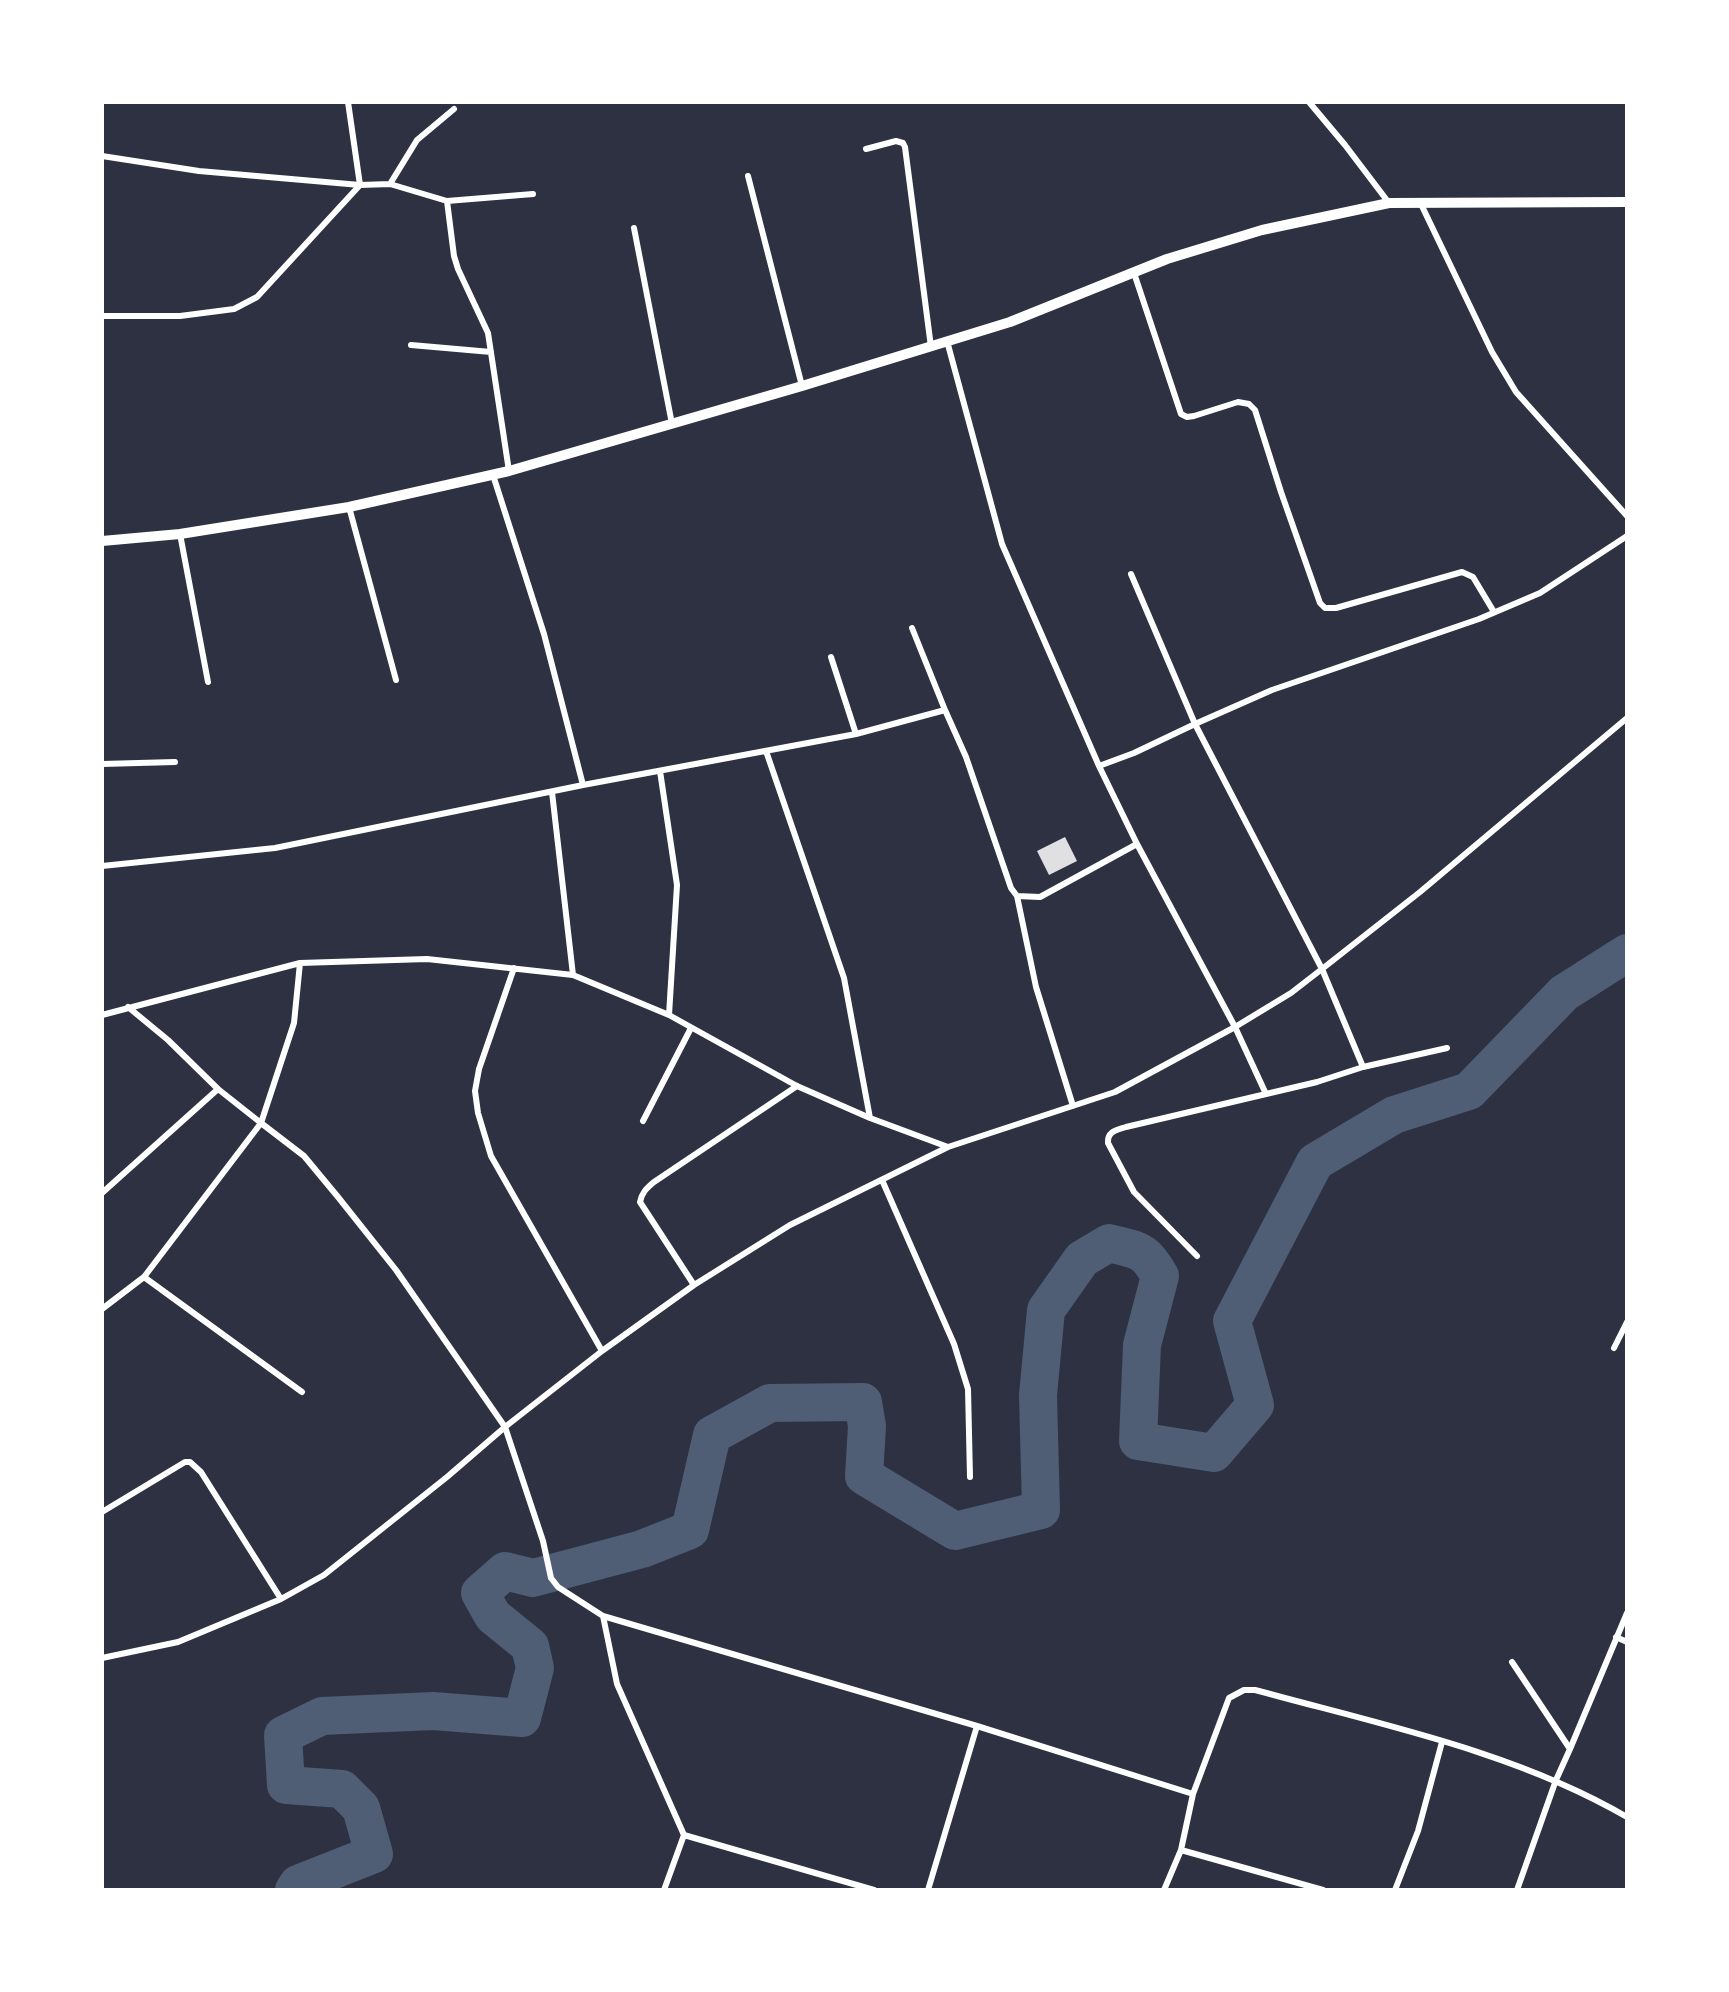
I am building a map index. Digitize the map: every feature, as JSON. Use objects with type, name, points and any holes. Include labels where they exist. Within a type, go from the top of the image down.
[{"type":"street","points":[[348,102],[360,185]]},
{"type":"street","points":[[1309,102],[1389,203]]},
{"type":"street","points":[[390,184],[417,140],[454,109]]},
{"type":"street","points":[[866,149],[896,141],[903,142],[931,346]]},
{"type":"street","points":[[102,156],[199,171],[360,185],[390,184],[447,201],[533,194]]},
{"type":"street","points":[[748,176],[802,386]]},
{"type":"street","points":[[102,316],[180,316],[234,309],[257,297],[360,185]]},
{"type":"street","points":[[447,201],[454,256],[460,275],[488,333],[510,471]]},
{"type":"street","points":[[1420,202],[1492,352],[1516,392],[1627,516]]},
{"type":"street","points":[[102,541],[180,534],[349,507],[510,471],[802,386],[1010,322],[1167,259],[1262,230],[1389,203],[1627,202]]},
{"type":"street","points":[[634,228],[672,424]]},
{"type":"street","points":[[1134,273],[1181,414],[1186,417],[1194,416],[1238,402],[1249,404],[1255,410],[1320,603],[1325,608],[1336,608],[1462,572],[1473,577],[1494,612]]},
{"type":"street","points":[[947,341],[1002,544],[1137,844],[1235,1027],[1266,1094]]},
{"type":"street","points":[[411,345],[491,352]]},
{"type":"street","points":[[493,475],[544,634],[583,785]]},
{"type":"street","points":[[349,507],[396,680]]},
{"type":"street","points":[[180,534],[208,682]]},
{"type":"street","points":[[1100,766],[1134,753],[1272,690],[1494,612],[1540,593],[1627,536]]},
{"type":"street","points":[[1131,574],[1195,724],[1322,969],[1363,1067]]},
{"type":"street","points":[[912,628],[966,757],[1011,888],[1017,896],[1036,987],[1073,1106]]},
{"type":"street","points":[[831,657],[856,734]]},
{"type":"street","points":[[102,866],[274,848],[583,785],[856,734],[945,710]]},
{"type":"street","points":[[102,1658],[178,1642],[281,1599],[324,1575],[602,1351],[694,1285],[789,1225],[948,1147],[1115,1092],[1235,1027],[1291,993],[1420,892],[1627,718]]},
{"type":"street","points":[[766,751],[844,978],[870,1118]]},
{"type":"street","points":[[102,764],[175,762]]},
{"type":"street","points":[[660,771],[677,885],[669,1015]]},
{"type":"street","points":[[552,792],[573,975]]},
{"type":"street","points":[[1017,896],[1041,897],[1137,844]]},
{"type":"street","points":[[102,1015],[300,963],[427,958],[573,975],[669,1015],[796,1086],[870,1118],[948,1147]]},
{"type":"street","points":[[102,1309],[144,1277],[261,1123],[294,1023],[300,963]]},
{"type":"street","points":[[514,968],[479,1069],[475,1091],[478,1113],[491,1156],[602,1351]]},
{"type":"street","points":[[128,1007],[168,1040],[218,1089],[303,1156],[396,1270],[505,1427],[543,1541],[551,1578],[558,1587],[603,1616],[977,1726],[1193,1794]]},
{"type":"street","points":[[643,1121],[691,1028]]},
{"type":"street","points":[[1197,1256],[1134,1192],[1108,1143],[1107,1137],[1110,1133],[1126,1127],[1317,1082],[1363,1067],[1447,1048]]},
{"type":"street","points":[[694,1285],[640,1202],[644,1190],[796,1086]]},
{"type":"street","points":[[102,1193],[218,1089]]},
{"type":"street","points":[[882,1180],[954,1344],[968,1389],[970,1477]]},
{"type":"street","points":[[144,1277],[302,1392]]},
{"type":"street","points":[[1614,1348],[1627,1322]]},
{"type":"street","points":[[102,1512],[185,1462],[190,1462],[201,1472],[281,1599]]},
{"type":"street","points":[[1517,1890],[1556,1780],[1627,1613]]},
{"type":"street","points":[[603,1616],[617,1684],[684,1835],[664,1890]]},
{"type":"street","points":[[1616,1637],[1627,1642]]},
{"type":"street","points":[[1512,1662],[1570,1749]]},
{"type":"street","points":[[1164,1890],[1181,1850],[1193,1794],[1229,1698],[1244,1689],[1256,1690],[1442,1742],[1556,1780],[1627,1817]]},
{"type":"street","points":[[928,1890],[977,1726]]},
{"type":"street","points":[[1395,1890],[1418,1831],[1442,1742]]},
{"type":"street","points":[[684,1835],[874,1890]]},
{"type":"street","points":[[1181,1850],[1323,1890]]},
{"type":"building","points":[[1065,837],[1077,861],[1049,875],[1037,851]]},
{"type":"waterway","points":[[294,1890],[298,1884],[374,1854],[361,1808],[342,1789],[286,1785],[283,1735],[322,1716],[433,1711],[522,1718],[535,1668],[530,1646],[493,1616],[480,1593],[505,1571],[533,1578],[642,1549],[690,1530],[712,1435],[770,1403],[863,1402],[867,1426],[864,1476],[955,1531],[1041,1510],[1038,1395],[1046,1310],[1082,1259],[1109,1243],[1145,1255],[1160,1276],[1142,1345],[1138,1441],[1214,1453],[1255,1405],[1232,1321],[1315,1162],[1394,1115],[1469,1091],[1564,993],[1627,953]]}]
